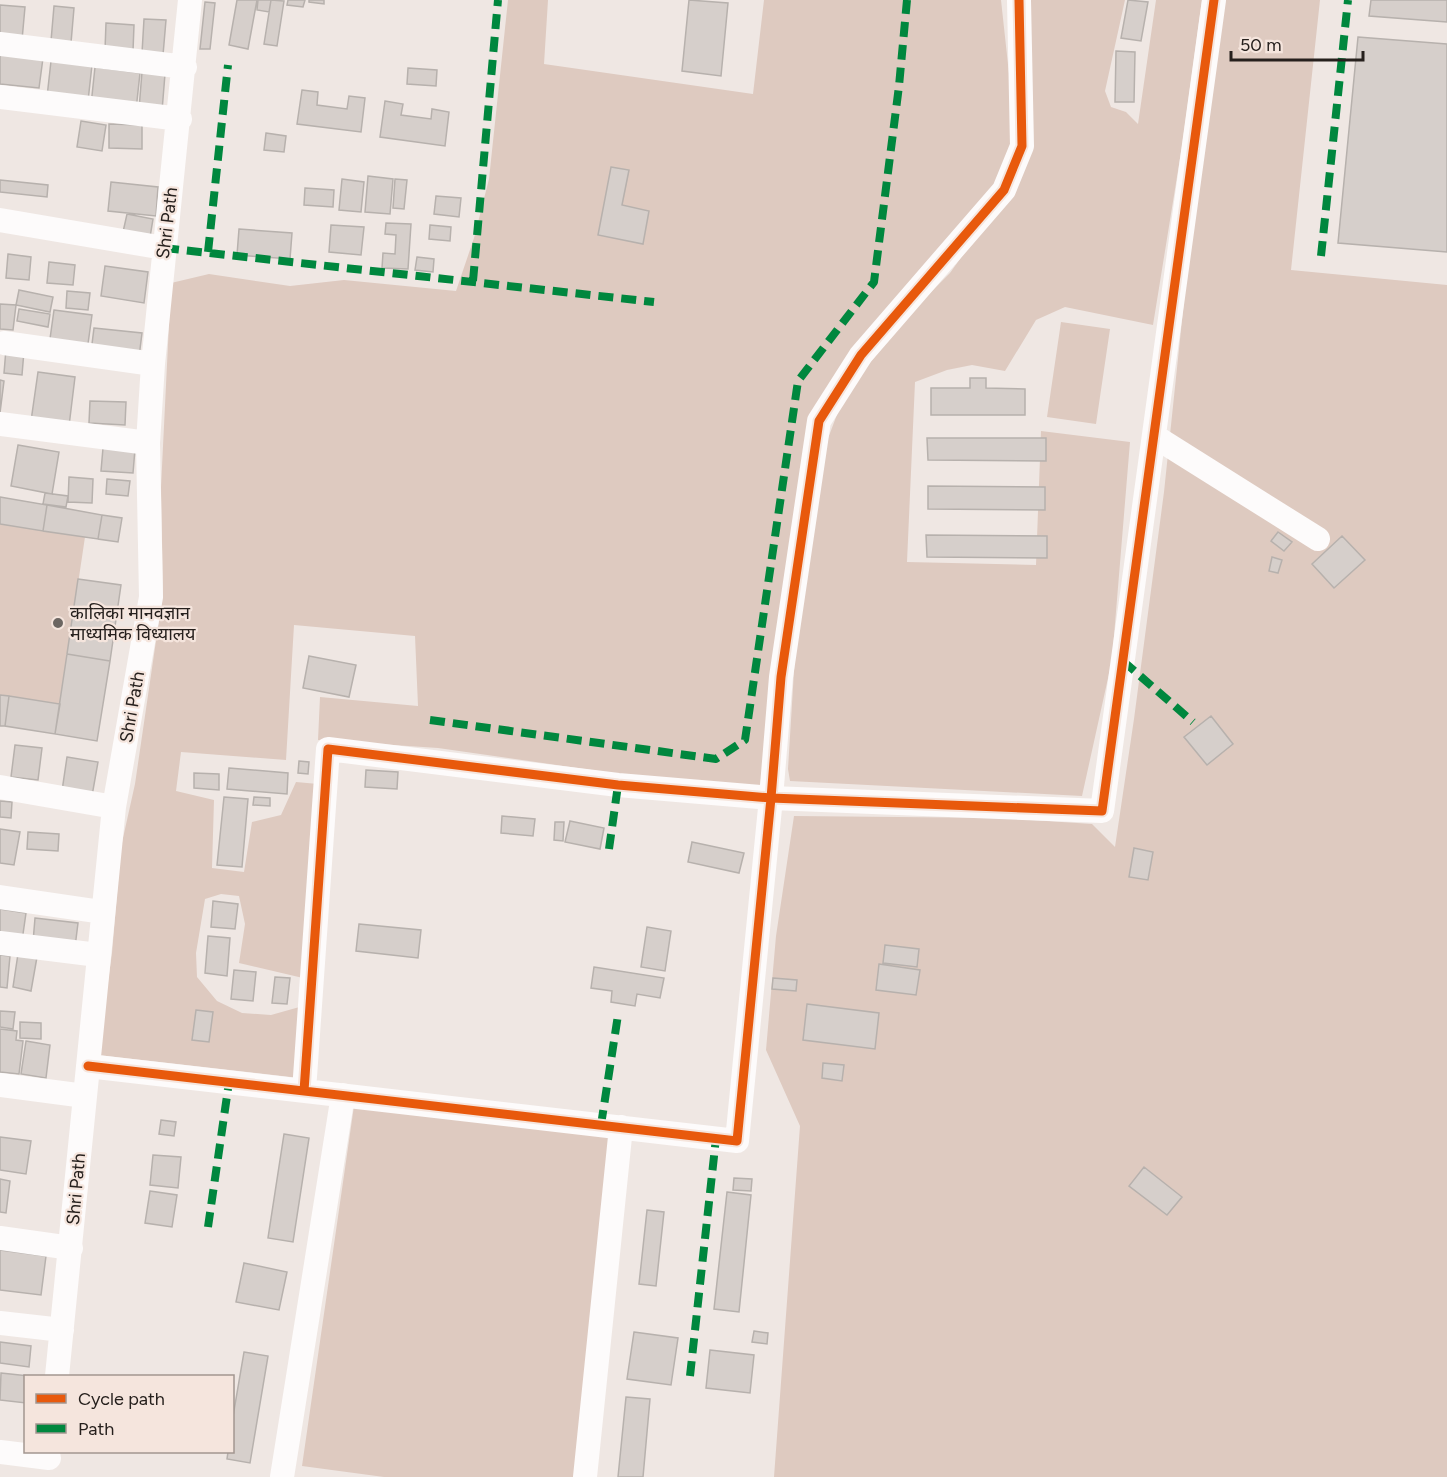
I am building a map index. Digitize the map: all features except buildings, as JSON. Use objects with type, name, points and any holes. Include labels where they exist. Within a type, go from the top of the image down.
[{"type":"street","name":"Shri Path","points":[[57,1375],[114,807],[151,597],[148,443],[153,364],[180,119],[190,0]]},
{"type":"street","points":[[87,1066],[737,1141],[781,677],[819,421],[861,355],[1004,190],[1022,146],[1019,0]]},
{"type":"street","points":[[304,1091],[328,750],[618,784],[771,798],[1102,811],[1214,0]]},
{"type":"street","points":[[0,44],[185,66]]},
{"type":"street","points":[[0,98],[180,119]]},
{"type":"street","points":[[0,220],[164,248]]},
{"type":"street","points":[[4,343],[153,364]]},
{"type":"street","points":[[0,424],[148,443]]},
{"type":"street","points":[[1154,436],[1318,539]]},
{"type":"street","points":[[0,787],[114,807]]},
{"type":"street","points":[[0,897],[102,912]]},
{"type":"street","points":[[0,943],[98,955]]},
{"type":"street","points":[[0,1085],[85,1096]]},
{"type":"street","points":[[282,1477],[343,1095]]},
{"type":"street","points":[[585,1477],[621,1127]]},
{"type":"street","points":[[0,1238],[70,1248]]},
{"type":"street","points":[[0,1323],[62,1330]]},
{"type":"street","points":[[0,1452],[49,1462]]},
{"type":"shaded area","points":[[508,0],[548,0],[544,64],[753,94],[764,0],[1001,0],[1016,138],[997,187],[814,415],[781,626],[759,794],[438,748],[318,740],[320,697],[418,706],[415,636],[294,625],[286,760],[181,752],[176,791],[214,800],[212,868],[244,872],[252,822],[281,815],[296,782],[318,784],[303,978],[239,963],[245,924],[239,896],[221,894],[205,899],[196,953],[197,977],[217,1001],[242,1013],[271,1015],[303,1006],[299,1078],[98,1055],[112,953],[121,847],[135,784],[163,593],[161,487],[171,283],[209,274],[290,286],[344,280],[456,291],[474,238],[489,179]]},
{"type":"shaded area","points":[[1027,0],[1125,0],[1105,91],[1111,107],[1126,112],[1138,124],[1156,0],[1202,0],[1182,146],[1153,325],[1065,307],[1036,320],[1005,371],[972,365],[947,370],[915,382],[907,562],[1036,565],[1041,431],[1130,442],[1112,660],[1082,796],[790,781],[788,769],[797,622],[827,441],[844,396],[904,319],[950,273],[1010,189]]},
{"type":"shaded area","points":[[1225,0],[1320,0],[1291,270],[1447,285],[1447,1477],[774,1477],[800,1126],[766,1050],[776,936],[794,816],[1002,818],[1092,824],[1115,847],[1164,492],[1188,263]]},
{"type":"shaded area","points":[[1061,322],[1110,329],[1096,424],[1047,417]]},
{"type":"shaded area","points":[[0,524],[85,537],[60,704],[0,695]]},
{"type":"shaded area","points":[[354,1106],[613,1133],[575,1477],[384,1477],[302,1466]]},
{"type":"marked path","points":[[473,281],[498,0]]},
{"type":"marked path","points":[[430,720],[716,759],[745,740],[798,381],[874,282],[899,86],[907,0]]},
{"type":"marked path","points":[[1321,256],[1348,0]]},
{"type":"marked path","points":[[208,252],[228,65]]},
{"type":"marked path","points":[[164,248],[654,302]]},
{"type":"marked path","points":[[1123,661],[1193,722]]},
{"type":"marked path","points":[[609,849],[618,785]]},
{"type":"marked path","points":[[601,1125],[618,1015]]},
{"type":"marked path","points":[[208,1227],[229,1082]]},
{"type":"marked path","points":[[690,1376],[716,1138]]},
{"type":"cycle path","points":[[1019,0],[1022,146],[1004,190],[861,355],[819,421],[781,677],[771,798],[1102,811],[1214,0]]},
{"type":"cycle path","points":[[88,1066],[737,1141],[771,798],[618,785],[328,749],[304,1091]]},
{"type":"place","name":"कालिका मानवज्ञान माध्यमिक विध्यालय","points":[[58,623]]}]
